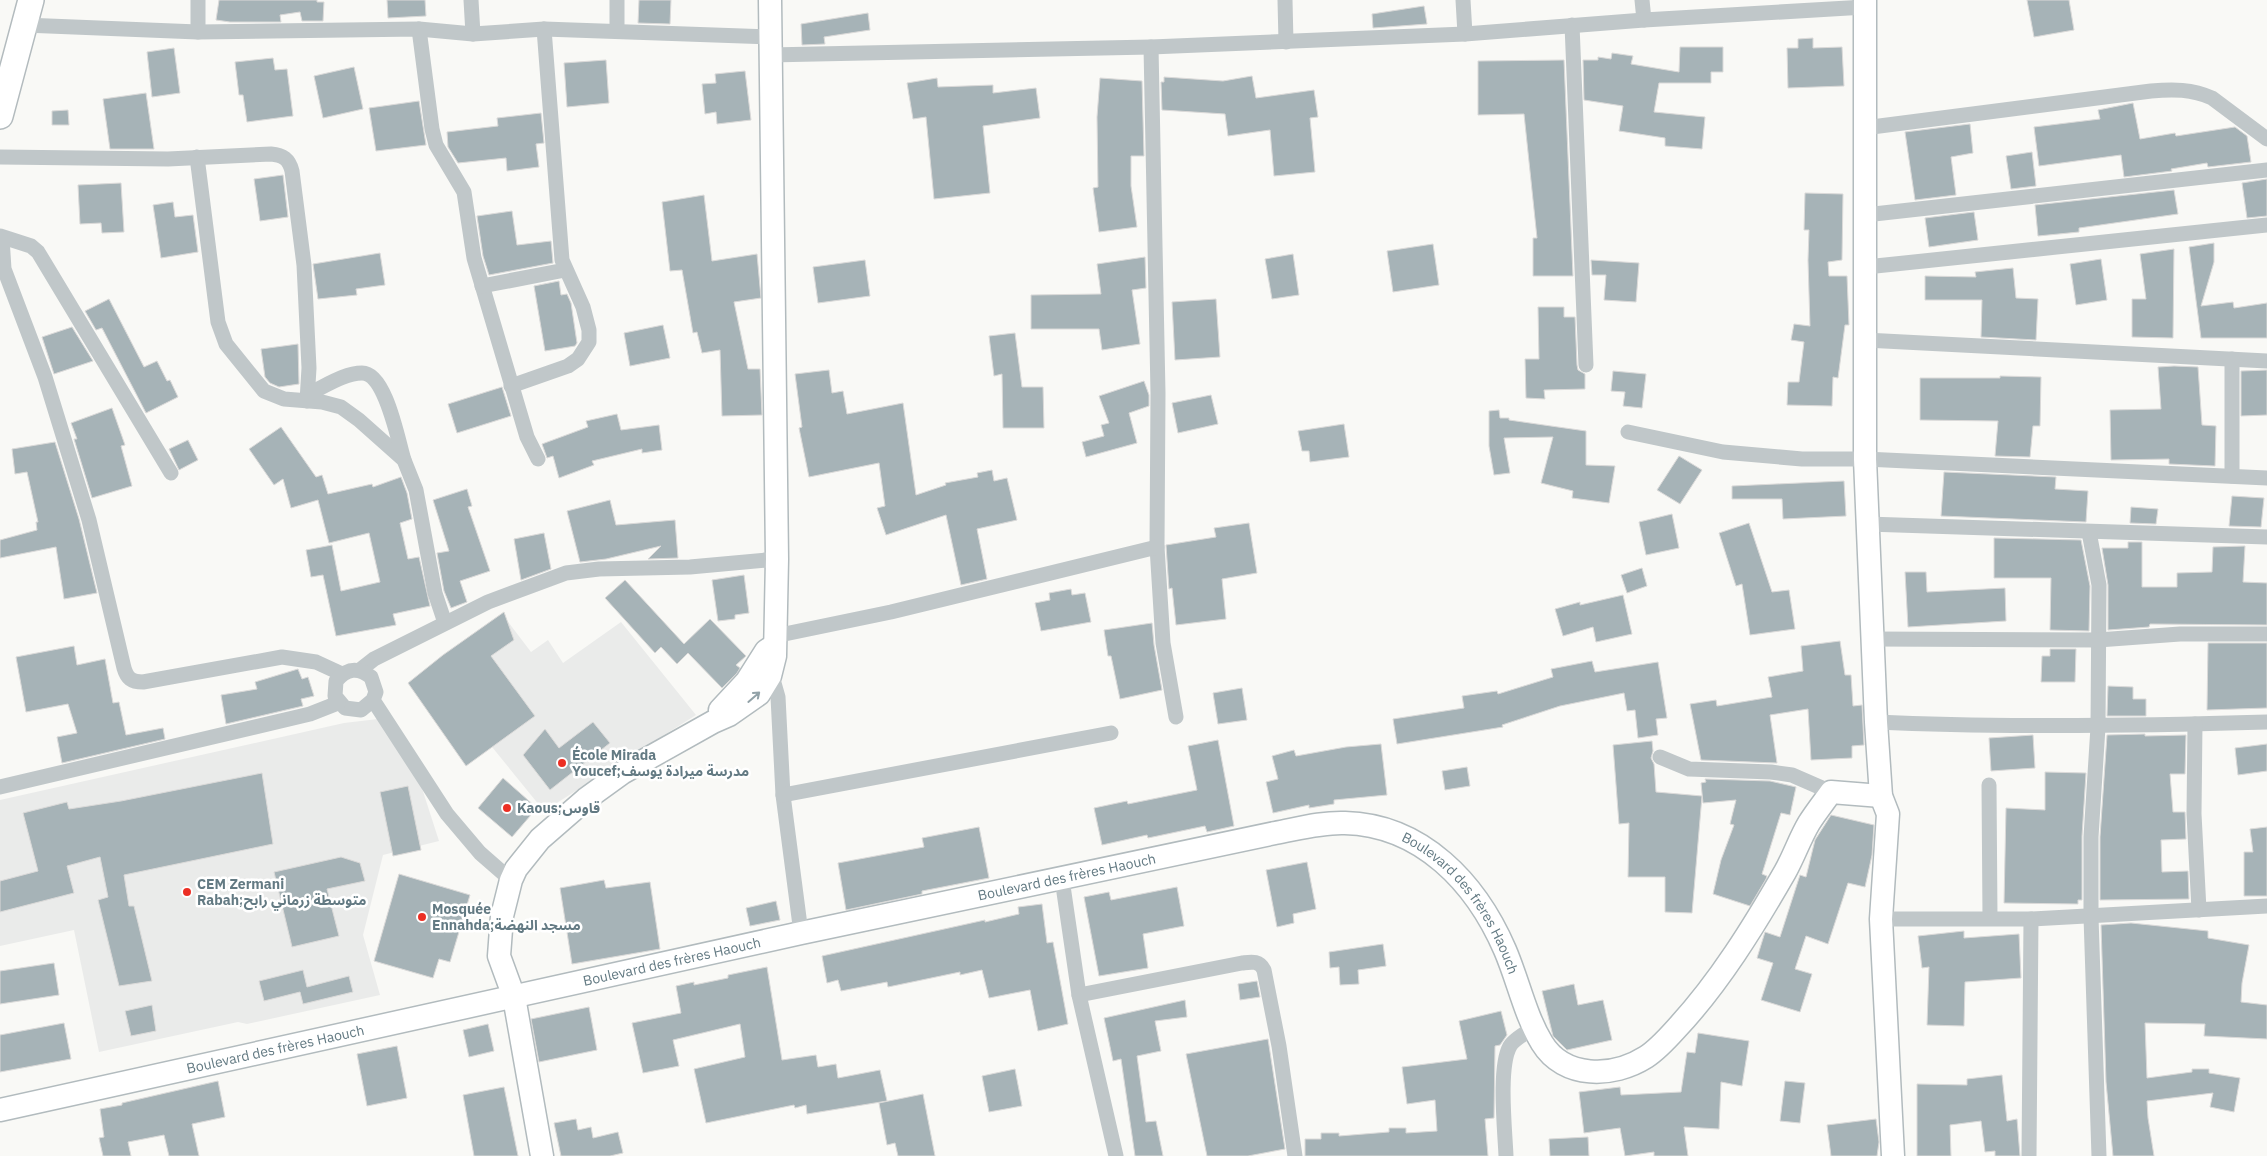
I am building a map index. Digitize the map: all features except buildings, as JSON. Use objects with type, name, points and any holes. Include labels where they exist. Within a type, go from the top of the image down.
[{"type":"main road","points":[[0,116],[31,0]]},
{"type":"main road","points":[[542,1156],[514,997],[499,956],[502,916],[516,868],[540,839],[586,799],[622,774],[713,722],[729,715],[753,699],[759,694],[770,676],[775,656],[777,560],[770,0]]},
{"type":"main road","points":[[1865,4],[1865,459],[1876,722],[1881,796],[1888,814],[1881,919],[1893,1156]]},
{"type":"main road","points":[[713,722],[723,706],[756,670],[766,651],[775,640]]},
{"type":"main road","points":[[1831,792],[1881,796]]},
{"type":"main road","name":"Boulevard des frères Haouch","points":[[0,1110],[801,933],[1322,824],[1353,823],[1392,831],[1411,839],[1432,852],[1462,881],[1493,926],[1542,1044],[1558,1060],[1578,1071],[1591,1073],[1636,1063],[1654,1051],[1678,1028],[1713,983],[1742,941],[1786,870],[1809,824],[1831,792]]},
{"type":"street","points":[[198,0],[198,32]]},
{"type":"street","points":[[471,0],[473,34]]},
{"type":"street","points":[[618,0],[618,31]]},
{"type":"street","points":[[1285,0],[1286,42]]},
{"type":"street","points":[[1463,0],[1465,34]]},
{"type":"street","points":[[1642,0],[1644,20]]},
{"type":"street","points":[[24,25],[198,32],[419,29],[473,34],[544,29],[618,31],[770,46],[1151,47],[1465,34],[1865,4]]},
{"type":"street","points":[[1572,25],[1586,365]]},
{"type":"street","points":[[419,29],[432,129],[436,144],[464,192],[474,258],[527,438],[538,459]]},
{"type":"street","points":[[511,386],[568,366],[585,350],[589,342],[587,319],[562,260],[544,29]]},
{"type":"street","points":[[1151,47],[1158,393],[1157,547],[1163,643],[1176,717]]},
{"type":"street","points":[[1864,128],[2177,89],[2203,94],[2212,98],[2267,140]]},
{"type":"street","points":[[0,157],[116,159],[271,154],[285,157],[290,164],[304,265],[309,368],[307,398]]},
{"type":"street","points":[[196,157],[221,334],[226,344],[264,391],[284,399],[307,398],[328,403],[350,413],[404,460]]},
{"type":"street","points":[[1865,215],[2267,170]]},
{"type":"street","points":[[1866,266],[2267,226]]},
{"type":"street","points":[[171,473],[38,252],[31,246],[1,237],[4,269],[45,377],[71,460],[98,553],[124,668],[129,678],[135,682],[143,682],[282,657],[316,662],[342,674]]},
{"type":"street","points":[[482,286],[565,270]]},
{"type":"street","points":[[1865,340],[2267,361]]},
{"type":"street","points":[[2232,359],[2232,476]]},
{"type":"street","points":[[307,398],[352,375],[368,374],[382,388],[404,460],[416,490],[435,593],[445,623]]},
{"type":"street","points":[[1628,432],[1723,452],[1802,460],[1865,459],[2267,478]]},
{"type":"street","points":[[1867,524],[2267,537]]},
{"type":"street","points":[[2088,532],[2099,585],[2098,726],[2091,837],[2090,916],[2099,1156]]},
{"type":"street","points":[[775,640],[1157,547]]},
{"type":"street","points":[[360,670],[374,659],[488,602],[566,573],[599,569],[690,567],[777,560]]},
{"type":"street","points":[[1871,638],[2098,640],[2180,634],[2267,634]]},
{"type":"street","points":[[349,670],[360,670],[371,677],[375,684],[376,692],[373,700],[361,710],[353,711],[338,703],[334,688],[336,680],[342,674],[349,670]]},
{"type":"street","points":[[770,676],[778,697],[783,795],[801,933]]},
{"type":"street","points":[[373,700],[447,814],[480,853],[511,880]]},
{"type":"street","points":[[0,787],[310,714],[338,703]]},
{"type":"street","points":[[1876,722],[1980,727],[2267,722]]},
{"type":"street","points":[[2195,724],[2194,814],[2199,910]]},
{"type":"street","points":[[783,795],[1111,732]]},
{"type":"street","points":[[1660,757],[1679,766],[1700,770],[1771,772],[1792,775],[1831,792]]},
{"type":"street","points":[[1989,785],[1990,918]]},
{"type":"street","points":[[1062,879],[1079,995],[1116,1156]]},
{"type":"street","points":[[1881,919],[2031,919],[2267,906]]},
{"type":"street","points":[[2029,1156],[2031,919]]},
{"type":"street","points":[[1079,995],[1242,963],[1255,962],[1260,964],[1264,970],[1279,1046],[1296,1156]]},
{"type":"street","points":[[1506,1156],[1504,1076],[1506,1055],[1510,1044],[1534,1027]]},
{"type":"shaded area","name":"École Mirada Youcef;مدرسة ميرادة يوسف","points":[[506,619],[531,652],[548,640],[563,663],[621,622],[696,715],[544,811],[432,673]]},
{"type":"shaded area","name":"CEM Zermani Rabah;متوسطة زرماني رابح","points":[[378,719],[419,779],[439,841],[383,855],[363,935],[380,995],[247,1024],[238,1022],[99,1052],[74,930],[0,946],[0,800],[344,723]]},
{"type":"place","name":"École Mirada Youcef;مدرسة ميرادة يوسف","points":[[562,763]]},
{"type":"place","name":"Kaous;قاوس","points":[[507,808]]},
{"type":"place","name":"CEM Zermani Rabah;متوسطة زرماني رابح","points":[[187,892]]},
{"type":"place","name":"Mosquée Ennahda;مسجد النهضة","points":[[422,917]]}]
